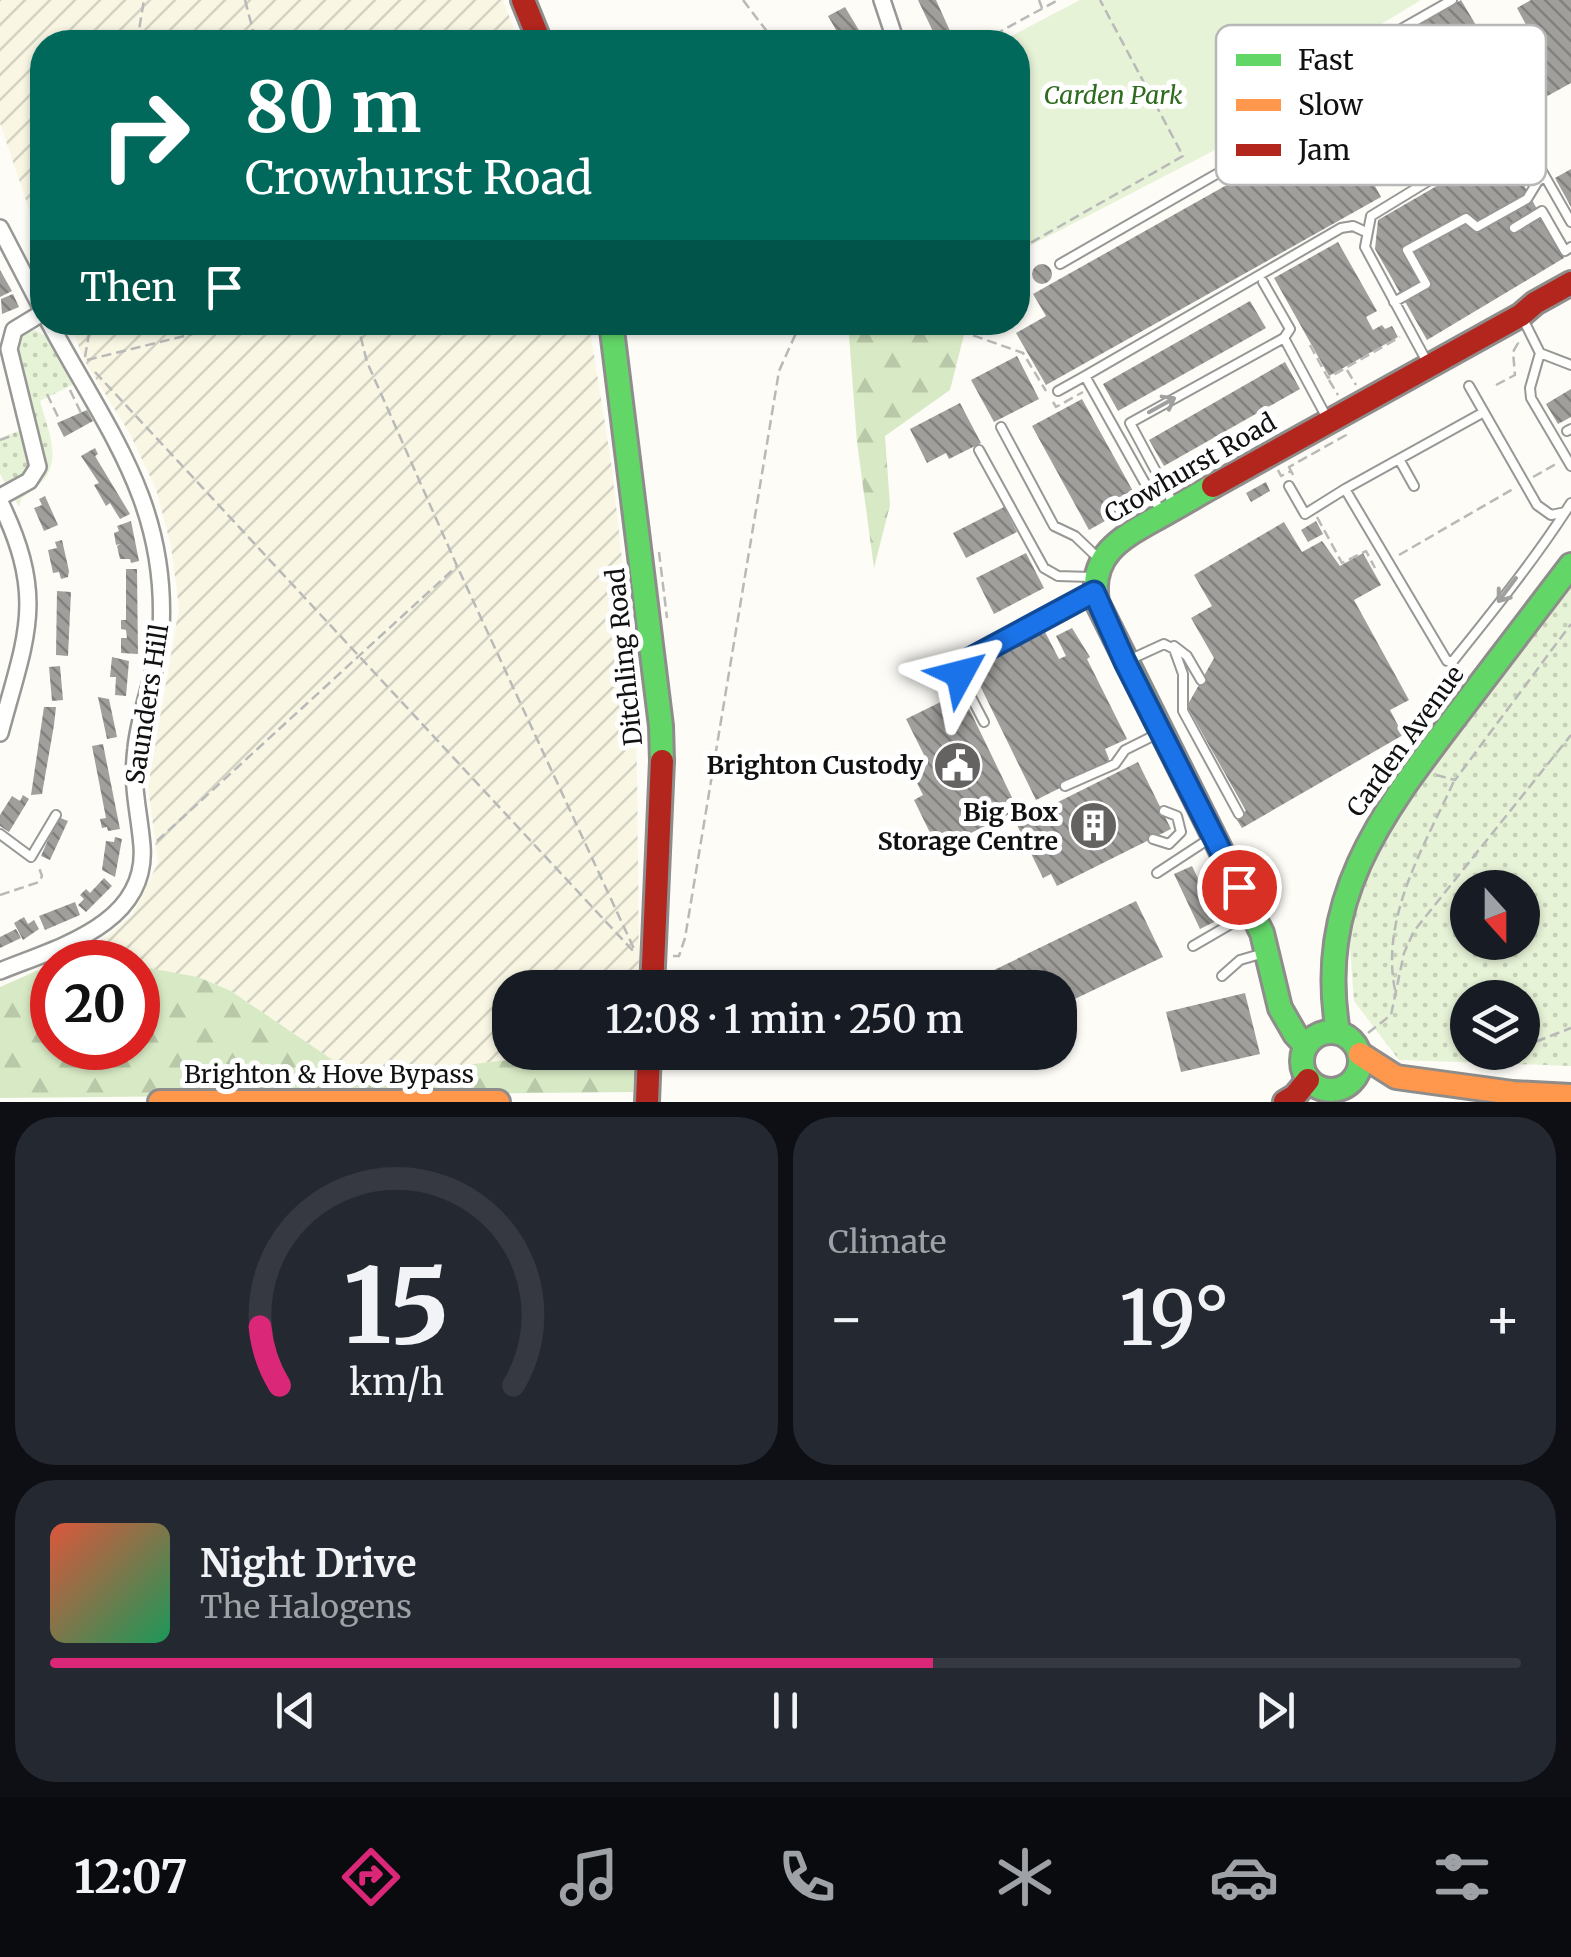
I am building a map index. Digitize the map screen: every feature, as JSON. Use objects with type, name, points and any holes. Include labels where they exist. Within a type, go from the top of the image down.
[{"type":"main road","points":[[523,0],[535,30]]},
{"type":"main road","name":"Crowhurst Road","points":[[1097,576],[1112,544],[1335,410],[1521,315],[1535,302],[1571,283]]},
{"type":"main road","name":"Ditchling Road","points":[[613,335],[661,726],[653,970]]},
{"type":"main road","name":"Carden Avenue","points":[[1351,1043],[1334,997],[1336,937],[1348,879],[1376,823],[1571,564]]},
{"type":"main road","points":[[1097,576],[1125,662],[1252,912],[1268,952],[1282,1018],[1306,1046]]},
{"type":"main road","points":[[1351,1043],[1361,1064],[1353,1082],[1336,1096],[1308,1080],[1302,1064],[1306,1046],[1319,1034],[1351,1043],[1396,1077],[1513,1093],[1571,1096]]},
{"type":"main road","points":[[647,1102],[648,1070]]},
{"type":"main road","points":[[1285,1102],[1308,1080]]},
{"type":"main road","name":"Brighton & Hove Bypass","points":[[160,1102],[498,1102]]},
{"type":"street","points":[[882,0],[892,30]]},
{"type":"street","points":[[0,228],[30,287]]},
{"type":"street","points":[[0,733],[26,638],[30,599],[22,553],[0,500],[30,481],[38,468],[9,349],[14,330],[30,319]]},
{"type":"street","name":"Saunders Hill","points":[[0,972],[105,924],[134,888],[142,846],[133,799],[133,768],[159,644],[158,557],[143,494],[57,335]]},
{"type":"lane","points":[[1408,25],[1452,0]]},
{"type":"lane","points":[[1060,264],[1216,174]]},
{"type":"lane","points":[[1546,177],[1571,222]]},
{"type":"lane","points":[[1422,185],[1371,216],[1365,247],[1429,364]]},
{"type":"lane","points":[[1394,302],[1426,284],[1407,250],[1466,218],[1477,226],[1527,198],[1535,185]]},
{"type":"lane","points":[[1514,228],[1542,211],[1565,251],[1571,247]]},
{"type":"lane","points":[[1058,391],[1341,228],[1354,226],[1366,232]]},
{"type":"lane","points":[[1168,511],[1130,423],[1284,338],[1290,330],[1264,282]]},
{"type":"lane","points":[[1521,315],[1540,353],[1530,394],[1569,462]]},
{"type":"lane","points":[[1284,338],[1335,410]]},
{"type":"lane","points":[[1540,353],[1571,364]]},
{"type":"lane","points":[[1086,376],[1168,511]]},
{"type":"lane","points":[[1469,386],[1544,512],[1565,512]]},
{"type":"lane","points":[[1293,484],[1304,514],[1484,412]]},
{"type":"lane","points":[[1001,427],[1054,526],[1075,536],[1097,576]]},
{"type":"lane","points":[[979,450],[1044,568],[1064,578],[1097,576]]},
{"type":"lane","points":[[1398,459],[1414,486]]},
{"type":"lane","points":[[1346,489],[1447,661],[1453,661],[1559,525],[1571,503]]},
{"type":"lane","points":[[984,722],[960,674],[961,664],[1097,576]]},
{"type":"lane","points":[[1125,662],[1156,646],[1170,644],[1187,656],[1201,680]]},
{"type":"lane","points":[[1170,644],[1183,674],[1183,711],[1239,814]]},
{"type":"lane","points":[[1065,786],[1115,764],[1125,750],[1160,732]]},
{"type":"lane","points":[[1154,839],[1169,844],[1181,832],[1178,816],[1164,811]]},
{"type":"lane","points":[[0,834],[30,857],[56,815]]},
{"type":"lane","points":[[1157,872],[1213,836]]},
{"type":"lane","points":[[1194,946],[1252,912]]},
{"type":"lane","points":[[1222,976],[1240,960],[1268,952]]},
{"type":"path","points":[[139,30],[144,0]]},
{"type":"path","points":[[245,0],[253,30]]},
{"type":"path","points":[[743,0],[766,30]]},
{"type":"path","points":[[1039,0],[1043,10]]},
{"type":"path","points":[[1004,30],[1058,0]]},
{"type":"path","points":[[1030,243],[1183,156],[1100,0]]},
{"type":"path","points":[[1328,378],[1410,331]]},
{"type":"path","points":[[84,360],[88,335]]},
{"type":"path","points":[[84,360],[187,335]]},
{"type":"path","points":[[84,360],[638,957],[457,566],[367,362],[360,335]]},
{"type":"path","points":[[666,956],[679,956],[685,938],[780,370],[795,335]]},
{"type":"path","points":[[972,335],[1023,353],[1056,407],[1087,390],[1094,404],[1101,404]]},
{"type":"path","points":[[1496,385],[1514,375],[1513,352],[1518,343],[1507,338]]},
{"type":"path","points":[[1310,345],[1328,378],[1335,410]]},
{"type":"path","points":[[1346,368],[1358,391]]},
{"type":"path","points":[[67,384],[81,412]]},
{"type":"path","points":[[48,394],[60,421]]},
{"type":"path","points":[[0,440],[22,432]]},
{"type":"path","points":[[1388,560],[1524,482],[1569,462]]},
{"type":"path","points":[[1278,468],[1281,476],[1291,470],[1293,484]]},
{"type":"path","points":[[1312,509],[1342,563],[1366,551],[1375,568],[1372,569]]},
{"type":"path","points":[[142,846],[156,842],[457,566]]},
{"type":"path","points":[[1396,993],[1391,939],[1410,880],[1455,780],[1571,624]]},
{"type":"path","points":[[1351,1043],[1391,1015],[1404,953],[1414,931],[1571,735]]},
{"type":"path","points":[[1416,769],[1455,780]]},
{"type":"path","points":[[0,895],[41,880],[42,870],[30,857]]},
{"type":"path","points":[[1540,1040],[1571,1028]]},
{"type":"shaded area","points":[[0,0],[503,0],[514,30],[30,30],[30,212],[0,123]]},
{"type":"shaded area","points":[[75,335],[591,335],[611,462],[636,682],[639,970],[492,970],[492,1062],[378,1076],[355,1075],[231,991],[208,981],[160,971],[160,940],[102,940],[132,915],[158,863],[148,787],[179,608],[171,546],[156,489],[129,432],[84,360]]},
{"type":"green space","name":"Carden Park","points":[[1080,0],[1421,0],[1380,25],[1216,25],[1216,150],[1030,246],[1030,30],[1023,30]]},
{"type":"green space","points":[[30,332],[30,335],[49,338],[74,384],[40,401],[52,458],[45,478],[37,486],[46,472],[46,460],[17,346],[22,334]]},
{"type":"green space","points":[[849,335],[964,335],[950,390],[885,436],[890,505],[874,568],[857,442]]},
{"type":"green space","points":[[21,430],[29,460],[25,475],[35,487],[21,499],[19,507],[0,474],[0,438]]},
{"type":"green space","points":[[1571,578],[1571,1066],[1540,1065],[1540,980],[1450,980],[1450,1062],[1399,1060],[1354,1001],[1348,921],[1384,816]]},
{"type":"green space","points":[[160,970],[198,977],[231,991],[355,1075],[492,1062],[492,1070],[634,1070],[633,1092],[0,1098],[0,987],[30,974],[30,1070],[160,1070]]},
{"type":"building","points":[[918,0],[936,0],[950,30],[932,30]]},
{"type":"building","points":[[1461,0],[1476,25],[1417,25]]},
{"type":"building","points":[[1531,0],[1571,0],[1571,83],[1546,97],[1546,25],[1526,25],[1517,8]]},
{"type":"building","points":[[845,7],[859,30],[836,30],[828,16]]},
{"type":"building","points":[[1571,169],[1571,207],[1555,178]]},
{"type":"building","points":[[1227,185],[1374,185],[1381,197],[1046,385],[1017,335],[1030,335],[1030,325],[1046,316],[1033,294]]},
{"type":"building","points":[[1438,185],[1524,185],[1564,258],[1427,340],[1375,249],[1378,220]]},
{"type":"building","points":[[1338,242],[1377,311],[1366,317],[1373,330],[1382,325],[1385,329],[1392,326],[1398,337],[1329,376],[1274,278]]},
{"type":"building","points":[[1042,264],[1052,274],[1042,284],[1032,274]]},
{"type":"building","points":[[0,270],[12,291],[0,297]]},
{"type":"building","points":[[13,294],[19,307],[2,314],[1,299]]},
{"type":"building","points":[[1250,301],[1266,328],[1118,411],[1103,384]]},
{"type":"building","points":[[1017,356],[1039,399],[994,422],[971,380]]},
{"type":"building","points":[[1285,362],[1300,389],[1164,466],[1149,440]]},
{"type":"building","points":[[1571,389],[1571,417],[1558,424],[1546,404]]},
{"type":"building","points":[[1082,399],[1139,502],[1089,530],[1032,426]]},
{"type":"building","points":[[960,403],[981,443],[949,459],[946,453],[927,463],[910,429]]},
{"type":"building","points":[[87,410],[93,421],[64,437],[57,423]]},
{"type":"building","points":[[95,448],[95,456],[130,514],[120,519],[110,503],[106,506],[94,485],[99,483],[81,456]]},
{"type":"building","points":[[1266,482],[1270,491],[1251,502],[1246,493]]},
{"type":"building","points":[[45,496],[58,525],[44,531],[34,508],[42,505],[39,499]]},
{"type":"building","points":[[1004,507],[1017,532],[966,558],[953,533]]},
{"type":"building","points":[[131,521],[139,561],[131,563],[130,559],[120,559],[120,544],[116,545],[114,533],[119,531],[117,526]]},
{"type":"building","points":[[1316,521],[1323,534],[1308,542],[1301,530]]},
{"type":"building","points":[[1284,522],[1302,552],[1322,541],[1340,566],[1363,553],[1381,585],[1354,600],[1409,700],[1390,710],[1403,735],[1242,828],[1235,817],[1246,811],[1187,706],[1214,658],[1191,618],[1212,606],[1194,575]]},
{"type":"building","points":[[62,540],[69,571],[68,577],[61,579],[59,572],[53,573],[48,550],[57,548],[55,542]]},
{"type":"building","points":[[1026,553],[1044,588],[994,614],[976,578]]},
{"type":"building","points":[[126,569],[137,569],[138,654],[121,653],[121,638],[127,638],[126,630],[121,629],[121,620],[126,620]]},
{"type":"building","points":[[57,591],[71,592],[68,656],[56,655]]},
{"type":"building","points":[[1043,628],[1059,659],[1066,656],[1056,636],[1072,628],[1090,657],[1087,659],[1127,739],[1105,749],[1109,759],[1106,765],[1036,800],[970,665]]},
{"type":"building","points":[[112,657],[129,661],[126,696],[115,695],[116,677],[110,677]]},
{"type":"building","points":[[60,666],[63,700],[52,701],[49,667]]},
{"type":"building","name":"Brighton Custody","points":[[961,692],[1018,810],[938,849],[914,800],[923,795],[913,775],[922,771],[916,759],[924,755],[906,719]]},
{"type":"building","points":[[98,697],[109,699],[117,737],[107,739]]},
{"type":"building","points":[[44,707],[56,707],[54,725],[42,794],[31,795]]},
{"type":"building","points":[[103,744],[120,829],[108,831],[107,827],[102,828],[100,819],[106,818],[92,746]]},
{"type":"building","name":"Big Box Storage Centre","points":[[1138,762],[1171,829],[1057,886],[1051,874],[1043,878],[1016,823]]},
{"type":"building","points":[[23,795],[29,799],[9,832],[0,826],[0,815],[12,796],[20,801]]},
{"type":"building","points":[[58,817],[68,821],[50,860],[41,856]]},
{"type":"building","points":[[115,837],[122,839],[115,877],[102,870],[106,841],[114,842]]},
{"type":"building","points":[[1192,866],[1218,920],[1200,929],[1174,874]]},
{"type":"building","points":[[104,878],[112,886],[86,912],[78,905],[84,899],[80,895],[86,889],[90,893]]},
{"type":"building","points":[[1136,901],[1163,957],[1077,998],[1077,970],[994,970]]},
{"type":"building","points":[[75,902],[80,915],[45,930],[39,916]]},
{"type":"building","points":[[24,917],[28,924],[34,920],[39,929],[23,940],[14,923]]},
{"type":"building","points":[[16,929],[21,938],[0,948],[0,937]]},
{"type":"building","points":[[1245,993],[1260,1054],[1181,1072],[1166,1012]]},
{"type":"traffic: fast","points":[[613,335],[661,726],[662,761]]},
{"type":"traffic: fast","points":[[1213,486],[1131,533],[1110,550],[1098,572],[1097,602],[1262,933],[1280,1008],[1306,1046]]},
{"type":"traffic: fast","points":[[1338,1032],[1333,984],[1337,939],[1346,898],[1361,859],[1405,785],[1571,565]]},
{"type":"traffic: fast","points":[[1331,1032],[1352,1040],[1360,1061],[1352,1082],[1331,1090],[1310,1082],[1302,1061],[1310,1040],[1331,1032]]},
{"type":"traffic: slow","points":[[1360,1054],[1396,1077],[1513,1093],[1571,1096]]},
{"type":"traffic: slow","points":[[160,1102],[498,1102]]},
{"type":"traffic: jam","points":[[523,0],[535,30]]},
{"type":"traffic: jam","points":[[1213,486],[1521,315],[1571,283]]},
{"type":"traffic: jam","points":[[653,970],[662,761]]},
{"type":"traffic: jam","points":[[647,1102],[648,1070]]},
{"type":"traffic: jam","points":[[1285,1102],[1308,1080]]},
{"type":"place","name":"Brighton Custody","points":[[958,765]]},
{"type":"place","name":"Big Box Storage Centre","points":[[1093,826]]},
{"type":"route","points":[[960,674],[964,662],[1094,592],[1125,662],[1239,887]]}]
